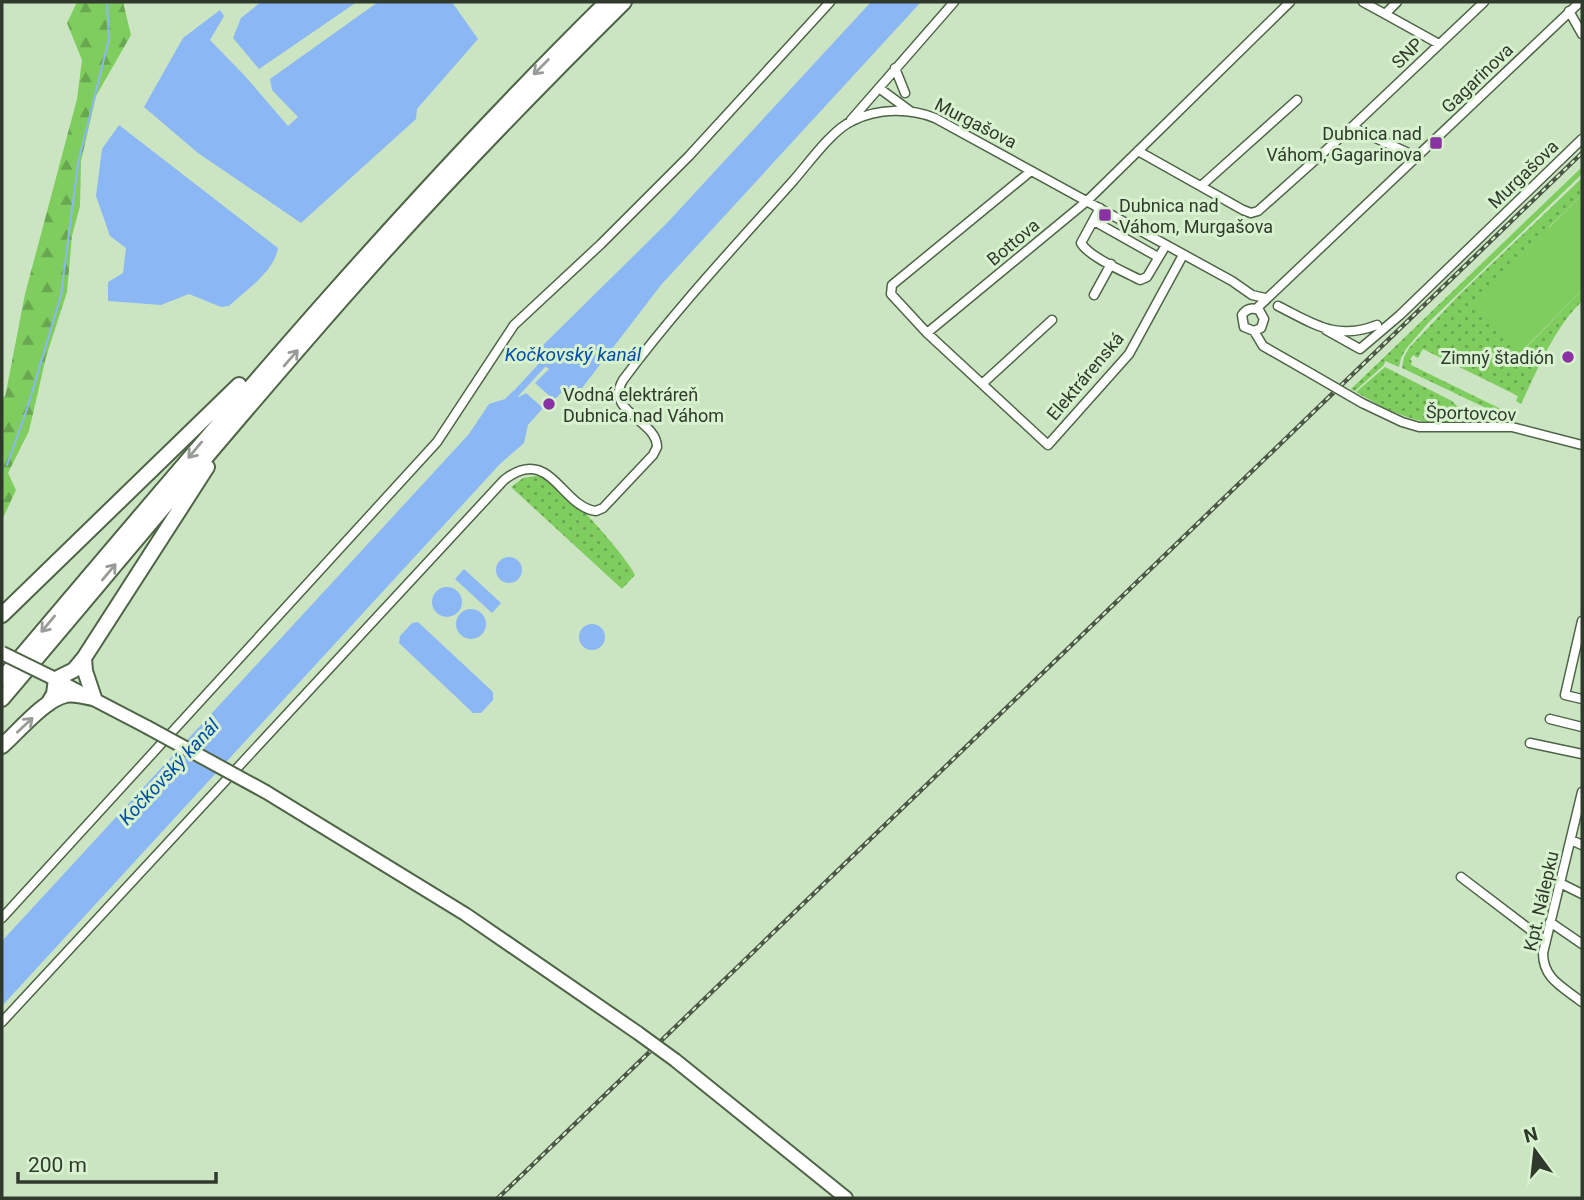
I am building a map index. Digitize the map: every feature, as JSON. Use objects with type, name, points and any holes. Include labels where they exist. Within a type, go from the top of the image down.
[{"type":"highway","points":[[2,679],[287,343],[466,145],[607,2]]},
{"type":"highway","points":[[2,699],[246,409],[414,219],[624,2]]},
{"type":"highway","points":[[2,615],[270,353],[287,343]]},
{"type":"highway","points":[[2,746],[48,704],[54,694],[53,678],[74,670],[84,658],[153,548],[246,409]]},
{"type":"highway","points":[[48,704],[69,694],[94,698],[85,671],[84,658]]},
{"type":"main road","points":[[2,653],[94,698],[265,792],[465,914],[675,1060],[846,1198]]},
{"type":"street","points":[[2,918],[437,442],[514,325],[689,156],[830,2]]},
{"type":"street","points":[[849,122],[954,2]]},
{"type":"street","name":"Bottova","points":[[927,333],[1087,201],[1290,2]]},
{"type":"street","points":[[1363,2],[1439,44]]},
{"type":"street","points":[[1385,14],[1397,2]]},
{"type":"street","name":"SNP","points":[[1138,151],[1243,210],[1251,213],[1258,211],[1352,127],[1484,2]]},
{"type":"street","name":"Gagarinova","points":[[1255,310],[1580,2]]},
{"type":"street","points":[[1569,11],[1582,34]]},
{"type":"street","points":[[895,68],[905,93]]},
{"type":"street","points":[[879,88],[911,111]]},
{"type":"street","points":[[1201,186],[1297,100]]},
{"type":"street","name":"Murgašova","points":[[2,1022],[504,480],[521,471],[541,471],[554,479],[586,509],[596,512],[603,508],[657,447],[655,437],[625,408],[618,395],[623,380],[701,284],[849,122],[880,113],[911,111],[943,121],[1232,281],[1252,295],[1265,298]]},
{"type":"street","points":[[1352,127],[1417,157]]},
{"type":"street","name":"Murgašova","points":[[1278,306],[1360,349],[1400,315],[1582,139]]},
{"type":"street","points":[[927,333],[891,294],[892,285],[1031,171]]},
{"type":"street","points":[[1100,208],[1081,243],[1084,248],[1111,264],[1140,280],[1147,277],[1166,246]]},
{"type":"street","points":[[1094,221],[1158,257]]},
{"type":"street","name":"Elektrárenská","points":[[927,333],[1048,445],[1129,354],[1183,255]]},
{"type":"street","points":[[1094,295],[1111,264]]},
{"type":"street","points":[[1232,281],[1242,291],[1264,322],[1257,330],[1246,329],[1242,324],[1242,315],[1255,310]]},
{"type":"street","name":"Gagarinova","points":[[1255,310],[1274,292]]},
{"type":"street","points":[[1252,295],[1255,310]]},
{"type":"street","points":[[982,384],[1052,320]]},
{"type":"street","name":"Murgašova","points":[[1326,330],[1346,332],[1377,325]]},
{"type":"street","name":"Športovcov","points":[[1257,330],[1263,346],[1272,352],[1362,403],[1402,422],[1419,427],[1512,427],[1582,444]]},
{"type":"street","points":[[1582,621],[1565,695],[1582,699]]},
{"type":"street","points":[[1550,719],[1582,726]]},
{"type":"street","points":[[1530,743],[1582,754]]},
{"type":"street","name":"Kpt. Nálepku","points":[[1582,795],[1545,941],[1543,965],[1551,979],[1582,1002]]},
{"type":"street","points":[[1570,840],[1582,845]]},
{"type":"street","points":[[1461,877],[1545,941]]},
{"type":"street","points":[[1560,883],[1582,894]]},
{"type":"street","points":[[1550,922],[1582,944]]},
{"type":"green space","points":[[77,2],[123,2],[131,35],[96,96],[81,161],[80,206],[72,236],[67,292],[46,357],[29,431],[8,473],[16,490],[2,520],[2,396],[5,397],[25,294],[77,99],[82,60],[67,23]]},
{"type":"green space","points":[[1582,167],[1582,174],[1429,322],[1406,349],[1399,367],[1385,361],[1384,365],[1355,391],[1351,389]]},
{"type":"green space","points":[[1582,178],[1582,195],[1549,227],[1520,354],[1582,290],[1582,301],[1555,337],[1521,404],[1516,401],[1518,396],[1423,349],[1418,358],[1413,355],[1410,360],[1411,365],[1509,413],[1512,408],[1514,412],[1513,420],[1481,420],[1478,413],[1492,418],[1509,419],[1402,368],[1404,357],[1409,348],[1459,295]]},
{"type":"green space","points":[[1582,195],[1582,290],[1519,354],[1471,305]]},
{"type":"green space","points":[[1385,367],[1452,401],[1463,412],[1462,420],[1448,423],[1420,421],[1393,412],[1356,392]]},
{"type":"green space","points":[[523,478],[547,478],[567,494],[630,566],[635,575],[622,589],[511,487]]},
{"type":"water","points":[[261,2],[357,2],[259,69],[233,38],[241,18]]},
{"type":"water","points":[[378,2],[452,2],[478,39],[417,109],[416,119],[301,223],[198,153],[144,107],[183,38],[220,10],[224,16],[210,40],[288,126],[298,117],[272,90],[270,79]]},
{"type":"water","name":"Kočkovský kanál","points":[[871,2],[921,2],[661,285],[579,392],[571,400],[562,392],[554,400],[535,383],[549,369],[545,366],[541,370],[537,366],[540,361],[533,355],[667,223]]},
{"type":"water","points":[[119,125],[278,248],[265,273],[229,306],[221,307],[189,294],[161,305],[108,301],[108,282],[123,273],[126,248],[110,236],[96,196],[102,149]]},
{"type":"water","points":[[513,391],[519,397],[526,393],[543,408],[528,425],[524,443],[500,464],[2,1006],[2,941],[469,434],[489,404],[505,399]]},
{"type":"water","points":[[509,557],[518,561],[522,570],[518,579],[509,583],[500,579],[496,570],[500,561]]},
{"type":"water","points":[[464,569],[501,603],[492,613],[455,579]]},
{"type":"water","points":[[447,587],[458,591],[462,602],[458,613],[447,617],[436,613],[432,602],[436,591]]},
{"type":"water","points":[[471,609],[482,613],[486,624],[482,635],[471,639],[460,635],[456,624],[460,613]]},
{"type":"water","points":[[418,622],[493,692],[493,700],[481,713],[473,713],[399,643],[400,636],[412,623]]},
{"type":"water","points":[[592,624],[601,628],[605,637],[601,646],[592,650],[583,646],[579,637],[583,628]]},
{"type":"waterway","points":[[7,465],[27,409],[61,295],[78,163],[109,39],[107,2]]},
{"type":"waterway","name":"Kočkovský kanál","points":[[511,399],[546,361]]},
{"type":"railway","points":[[498,1198],[1582,153]]},
{"type":"place","name":"Dubnica nad Váhom, Gagarinova","points":[[1436,143]]},
{"type":"place","name":"Dubnica nad Váhom, Murgašova","points":[[1105,215]]},
{"type":"place","name":"Zimný štadión","points":[[1568,357]]},
{"type":"place","name":"Vodná elektráreň Dubnica nad Váhom","points":[[549,404]]}]
